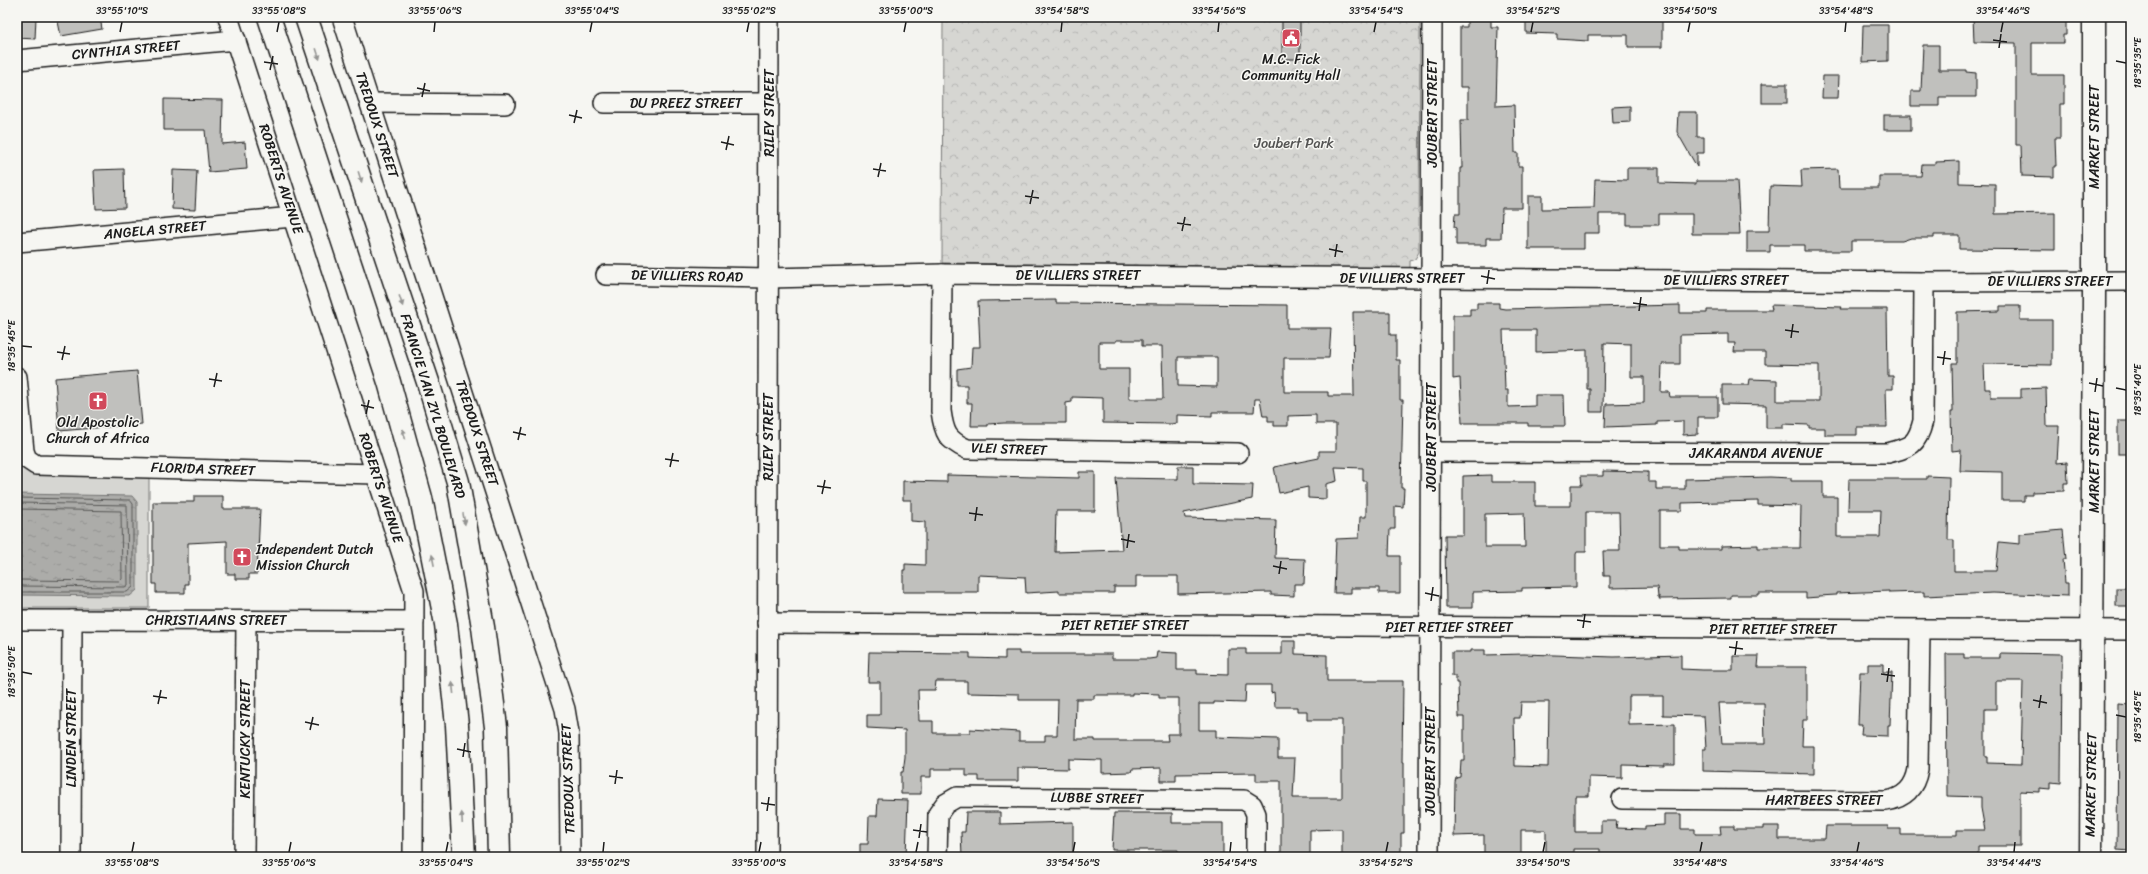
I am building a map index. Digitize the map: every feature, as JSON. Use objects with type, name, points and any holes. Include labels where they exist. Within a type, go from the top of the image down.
[{"type":"main road","points":[[269,17],[389,382],[421,498],[446,624],[457,725],[464,857]]},
{"type":"main road","name":"FRANCIE VAN ZYL BOULEVARD","points":[[306,17],[428,382],[458,482],[483,627],[496,727],[499,857]]},
{"type":"main road","name":"MARKET STREET","points":[[2091,857],[2094,17]]},
{"type":"street","name":"ROBERTS AVENUE","points":[[228,17],[414,591],[413,857]]},
{"type":"street","name":"TREDOUX STREET","points":[[342,17],[565,709],[569,733],[570,857]]},
{"type":"street","name":"RILEY STREET","points":[[767,857],[769,17]]},
{"type":"street","name":"JOUBERT STREET","points":[[1429,857],[1432,17]]},
{"type":"street","name":"CYNTHIA STREET","points":[[17,60],[236,40]]},
{"type":"street","points":[[370,103],[506,104]]},
{"type":"street","name":"DU PREEZ STREET","points":[[604,103],[769,103]]},
{"type":"street","name":"ANGELA STREET","points":[[17,242],[293,217]]},
{"type":"street","name":"DE VILLIERS STREET","points":[[769,278],[942,274],[1924,282],[2131,281]]},
{"type":"street","name":"VLEI STREET","points":[[942,274],[941,411],[944,431],[954,443],[967,450],[1238,453]]},
{"type":"street","name":"DE VILLIERS ROAD","points":[[606,275],[769,278]]},
{"type":"street","name":"JAKARANDA AVENUE","points":[[1431,452],[1888,453],[1908,448],[1918,439],[1923,421],[1924,282]]},
{"type":"street","name":"FLORIDA STREET","points":[[17,377],[24,451],[30,463],[42,466],[376,474]]},
{"type":"street","name":"CHRISTIAANS STREET","points":[[17,620],[414,621]]},
{"type":"street","name":"LINDEN STREET","points":[[71,857],[72,620]]},
{"type":"street","name":"KENTUCKY STREET","points":[[244,857],[246,620]]},
{"type":"street","name":"PIET RETIEF STREET","points":[[767,623],[2131,630]]},
{"type":"street","name":"HARTBEES STREET","points":[[1622,798],[1886,801],[1902,796],[1913,785],[1918,769],[1920,630]]},
{"type":"street","name":"LUBBE STREET","points":[[937,857],[938,814],[945,804],[957,796],[1244,800],[1252,805],[1256,814],[1256,857]]},
{"type":"green space","name":"Joubert Park","points":[[943,17],[1420,17],[1419,252],[1415,259],[1410,261],[1410,269],[942,263]]},
{"type":"green space","points":[[17,458],[149,476],[149,608],[17,608]]},
{"type":"water","points":[[17,494],[132,496],[137,502],[137,590],[130,596],[17,595]]},
{"type":"building","points":[[17,17],[36,17],[35,39],[17,38]]},
{"type":"building","points":[[57,17],[100,17],[102,29],[61,36]]},
{"type":"building","name":"M.C. Fick Community Hall","points":[[1282,17],[1300,17],[1300,59],[1282,59]]},
{"type":"building","points":[[1467,17],[1491,17],[1491,27],[1498,27],[1496,106],[1514,105],[1515,153],[1518,153],[1518,166],[1522,166],[1522,208],[1502,208],[1501,238],[1486,238],[1486,245],[1456,245],[1456,228],[1454,227],[1455,214],[1460,214],[1460,168],[1462,168],[1461,120],[1468,120],[1468,87],[1460,87],[1460,27],[1467,27]]},
{"type":"building","points":[[1526,17],[1662,17],[1662,47],[1628,47],[1628,35],[1588,35],[1588,41],[1557,39],[1557,34],[1526,33]]},
{"type":"building","points":[[1973,17],[2066,17],[2066,35],[2063,35],[2063,43],[2032,43],[2032,75],[2064,75],[2064,104],[2060,104],[2060,138],[2055,138],[2056,166],[2054,166],[2054,177],[2022,176],[2021,145],[2016,145],[2016,43],[1974,42]]},
{"type":"building","points":[[1863,25],[1888,25],[1888,61],[1862,62]]},
{"type":"building","points":[[1923,45],[1939,45],[1939,70],[1966,70],[1966,72],[1976,73],[1976,97],[1939,97],[1939,106],[1911,106],[1911,91],[1921,91]]},
{"type":"building","points":[[1823,76],[1839,76],[1838,98],[1822,98]]},
{"type":"building","points":[[1762,84],[1787,84],[1787,103],[1762,103]]},
{"type":"building","points":[[164,99],[223,100],[222,144],[245,142],[247,169],[209,172],[205,130],[164,130]]},
{"type":"building","points":[[1630,106],[1630,122],[1613,123],[1612,107]]},
{"type":"building","points":[[1678,112],[1697,112],[1697,137],[1704,137],[1704,153],[1697,153],[1697,167],[1677,132]]},
{"type":"building","points":[[1884,115],[1911,115],[1911,130],[1884,130]]},
{"type":"building","points":[[1959,161],[1959,183],[1995,184],[1995,214],[2055,213],[2055,250],[1959,249],[1959,235],[1934,235],[1934,238],[1911,238],[1902,241],[1851,241],[1851,251],[1804,251],[1804,245],[1770,245],[1770,252],[1747,252],[1747,231],[1769,231],[1770,186],[1802,187],[1801,170],[1838,169],[1839,188],[1879,188],[1879,176],[1921,176],[1922,164]]},
{"type":"building","points":[[1627,168],[1659,168],[1659,183],[1696,184],[1696,181],[1737,181],[1740,234],[1692,234],[1692,214],[1659,214],[1659,225],[1627,225],[1627,214],[1599,214],[1599,233],[1584,233],[1584,249],[1528,249],[1528,196],[1542,196],[1542,209],[1594,208],[1595,179],[1627,180]]},
{"type":"building","points":[[124,169],[125,208],[96,209],[94,170]]},
{"type":"building","points":[[173,170],[197,171],[195,210],[172,209]]},
{"type":"building","points":[[1056,300],[1056,303],[1287,305],[1287,328],[1331,328],[1329,358],[1284,358],[1284,392],[1328,392],[1328,396],[1354,396],[1353,312],[1390,312],[1390,335],[1396,335],[1396,360],[1400,360],[1400,400],[1403,400],[1401,488],[1404,488],[1403,507],[1395,506],[1395,529],[1390,529],[1389,556],[1400,556],[1400,593],[1379,593],[1379,588],[1351,588],[1351,593],[1334,593],[1336,539],[1359,538],[1360,517],[1366,517],[1366,481],[1363,481],[1363,468],[1335,467],[1337,481],[1326,484],[1326,499],[1308,498],[1308,487],[1279,493],[1274,467],[1319,458],[1319,451],[1336,451],[1336,424],[1316,424],[1316,415],[1288,416],[1288,426],[1274,426],[1274,421],[1268,421],[1268,416],[1263,416],[1260,399],[1255,399],[1254,412],[1212,412],[1212,416],[1177,415],[1177,423],[1171,424],[1103,423],[1103,398],[1072,397],[1072,402],[1066,403],[1066,423],[1004,423],[988,424],[988,426],[971,426],[972,403],[967,403],[967,385],[957,385],[957,369],[971,367],[972,347],[980,347],[978,301]],"holes":[[[1116,340],[1142,340],[1142,346],[1162,346],[1163,399],[1129,399],[1129,369],[1099,369],[1099,342],[1116,342]],[[1178,357],[1217,357],[1217,387],[1178,386]]]},
{"type":"building","points":[[1477,303],[1499,303],[1499,308],[1505,309],[1680,305],[1680,313],[1707,313],[1707,310],[1772,310],[1771,305],[1842,307],[1841,309],[1887,309],[1888,376],[1893,376],[1893,389],[1886,389],[1887,427],[1857,427],[1857,435],[1825,435],[1825,428],[1809,428],[1809,425],[1783,424],[1783,428],[1766,428],[1766,405],[1722,404],[1722,385],[1749,385],[1750,379],[1777,380],[1777,401],[1819,401],[1819,365],[1765,364],[1765,352],[1734,352],[1735,343],[1728,343],[1728,334],[1680,335],[1680,364],[1662,364],[1661,392],[1669,392],[1670,397],[1718,397],[1718,417],[1698,417],[1698,434],[1683,435],[1683,421],[1657,422],[1657,425],[1605,427],[1606,404],[1644,403],[1644,377],[1631,377],[1631,344],[1604,343],[1603,412],[1590,412],[1590,389],[1587,389],[1587,350],[1536,352],[1536,330],[1503,330],[1505,390],[1508,390],[1508,407],[1535,406],[1535,395],[1564,395],[1565,426],[1528,426],[1528,423],[1462,423],[1460,378],[1453,379],[1453,315],[1470,315],[1470,309],[1477,309]]},
{"type":"building","points":[[2000,306],[2020,306],[2020,320],[2052,320],[2052,365],[1984,364],[1985,389],[1991,389],[1991,398],[2021,398],[2021,389],[2046,388],[2047,426],[2059,426],[2057,463],[2067,462],[2068,483],[2064,483],[2064,491],[2032,492],[2032,495],[2024,495],[2024,501],[2002,501],[2002,472],[1960,471],[1961,450],[1952,451],[1952,363],[1957,363],[1957,312],[2000,311]]},
{"type":"building","name":"Old Apostolic Church of Africa","points":[[137,371],[142,424],[59,431],[55,378]]},
{"type":"building","points":[[2118,421],[2131,421],[2131,454],[2118,454]]},
{"type":"building","points":[[1178,466],[1193,466],[1193,484],[1253,485],[1252,499],[1184,513],[1185,518],[1276,520],[1275,558],[1305,559],[1304,584],[1294,584],[1294,596],[1271,595],[1271,592],[1178,594],[1178,576],[1136,576],[1136,587],[1114,587],[1114,593],[1059,593],[1059,591],[1026,593],[1025,577],[978,575],[978,592],[903,592],[903,570],[905,570],[905,564],[925,565],[925,522],[911,521],[911,500],[903,500],[903,481],[947,482],[947,475],[1079,478],[1079,472],[1095,472],[1095,511],[1056,511],[1055,552],[1122,550],[1116,478],[1178,479]]},
{"type":"building","points":[[1603,471],[1648,472],[1648,482],[1656,482],[1656,489],[1685,489],[1685,479],[1770,477],[1791,478],[1791,481],[1823,481],[1823,497],[1837,497],[1837,537],[1880,537],[1881,510],[1848,510],[1849,479],[1927,479],[1927,476],[1949,477],[1948,540],[1954,540],[1954,571],[1996,571],[1999,542],[2020,544],[2020,534],[2063,530],[2066,559],[2063,559],[2065,583],[2068,583],[2068,596],[1993,593],[1924,596],[1924,592],[1889,593],[1889,591],[1836,593],[1836,595],[1806,598],[1806,593],[1759,593],[1759,595],[1731,595],[1731,598],[1659,599],[1660,597],[1658,597],[1657,587],[1610,588],[1610,576],[1604,576],[1603,551],[1620,551],[1619,512],[1586,512],[1586,552],[1577,552],[1576,554],[1576,587],[1522,588],[1522,591],[1473,592],[1473,608],[1446,608],[1445,535],[1463,535],[1463,476],[1491,475],[1491,482],[1535,482],[1535,506],[1571,506],[1571,485],[1582,485],[1581,476],[1603,476]],"holes":[[[1758,501],[1758,505],[1801,506],[1800,548],[1758,548],[1758,545],[1721,546],[1721,549],[1679,549],[1679,545],[1660,545],[1660,511],[1682,511],[1682,503]],[[1524,513],[1525,547],[1485,547],[1485,514]]]},
{"type":"building","points":[[194,496],[223,496],[223,509],[260,509],[257,574],[249,574],[249,579],[235,579],[235,574],[227,574],[227,541],[188,543],[188,584],[185,584],[185,593],[156,593],[156,584],[153,584],[153,502],[194,502]]},
{"type":"building","points":[[2116,588],[2131,588],[2131,606],[2116,606]]},
{"type":"building","points":[[1282,641],[1295,641],[1295,654],[1327,655],[1327,681],[1403,681],[1402,763],[1404,763],[1404,833],[1401,833],[1401,857],[1342,857],[1342,829],[1310,830],[1310,857],[1281,857],[1281,781],[1256,781],[1256,773],[1176,774],[1176,781],[1161,781],[1161,768],[1132,769],[1131,772],[1102,773],[1102,760],[1068,759],[1068,769],[1018,768],[1018,781],[979,781],[979,776],[966,776],[966,769],[931,769],[931,777],[921,777],[921,794],[901,794],[901,772],[903,772],[905,757],[905,730],[867,728],[867,715],[880,715],[880,682],[868,682],[869,652],[970,653],[970,658],[1005,659],[1005,651],[1019,651],[1019,654],[1112,654],[1112,659],[1149,659],[1156,658],[1157,652],[1177,653],[1177,670],[1197,670],[1197,674],[1228,675],[1228,649],[1246,649],[1246,654],[1282,654]],"holes":[[[936,681],[967,681],[967,693],[1019,694],[1019,700],[1058,700],[1057,735],[1045,735],[1045,741],[1019,741],[1019,732],[970,729],[970,733],[933,733],[933,721],[919,721],[918,690],[935,690]],[[1246,685],[1271,685],[1271,693],[1274,692],[1275,707],[1297,707],[1297,711],[1307,711],[1307,720],[1342,720],[1342,798],[1293,798],[1295,758],[1278,758],[1278,739],[1216,737],[1216,730],[1199,730],[1199,704],[1214,704],[1214,702],[1245,703]],[[1132,693],[1159,694],[1159,698],[1179,698],[1179,734],[1167,734],[1168,741],[1095,741],[1095,739],[1075,739],[1076,699],[1094,699],[1094,695],[1132,695]]]},
{"type":"building","points":[[1471,650],[1485,650],[1485,655],[1524,654],[1614,657],[1681,655],[1681,669],[1703,670],[1733,670],[1733,656],[1759,656],[1758,667],[1807,667],[1807,720],[1803,720],[1802,746],[1814,746],[1814,774],[1703,771],[1703,749],[1706,749],[1704,716],[1663,715],[1663,696],[1629,696],[1629,725],[1675,724],[1675,764],[1664,764],[1664,766],[1622,765],[1622,778],[1589,777],[1589,796],[1575,796],[1575,832],[1601,832],[1601,821],[1617,821],[1616,828],[1645,829],[1645,826],[1664,825],[1664,814],[1681,814],[1681,829],[1695,829],[1695,834],[1721,834],[1720,826],[1734,826],[1734,829],[1763,829],[1763,826],[1779,826],[1779,839],[1825,839],[1826,826],[1888,826],[1888,829],[1901,829],[1901,835],[1957,835],[1957,830],[1985,830],[1981,808],[1981,797],[1947,796],[1946,654],[1964,654],[1964,658],[2000,658],[2000,653],[2062,654],[2061,783],[2050,782],[2050,789],[2039,788],[2039,792],[2020,791],[2020,846],[1978,846],[1978,857],[1600,857],[1600,849],[1573,849],[1573,854],[1561,854],[1561,857],[1546,857],[1546,830],[1521,830],[1521,857],[1484,857],[1484,835],[1454,836],[1455,782],[1456,778],[1460,777],[1461,760],[1464,760],[1464,717],[1459,717],[1458,683],[1456,683],[1456,676],[1452,676],[1452,652],[1471,652]],"holes":[[[1996,681],[2023,681],[2021,764],[1987,763],[1987,757],[1985,757],[1985,709],[1996,709]],[[1521,702],[1549,702],[1548,767],[1515,766],[1514,718],[1520,718]],[[1719,703],[1764,703],[1765,744],[1722,744]]]},
{"type":"building","points":[[1868,664],[1883,664],[1883,672],[1892,672],[1890,725],[1888,725],[1888,736],[1861,735],[1862,725],[1858,725],[1860,672],[1868,672]]},
{"type":"building","points":[[2118,704],[2131,705],[2131,851],[2117,850]]},
{"type":"building","points":[[878,799],[908,800],[906,857],[860,857],[860,844],[868,844],[869,816],[877,816]]},
{"type":"building","points":[[966,812],[1000,812],[1000,824],[1073,822],[1073,857],[962,857],[961,832],[965,832]]},
{"type":"building","points":[[1114,813],[1172,813],[1172,823],[1223,823],[1223,857],[1178,857],[1178,850],[1112,850]]},
{"type":"place","name":"M.C. Fick Community Hall","points":[[1291,38]]},
{"type":"place","name":"Old Apostolic Church of Africa","points":[[98,401]]},
{"type":"place","name":"Independent Dutch Mission Church","points":[[242,557]]}]
